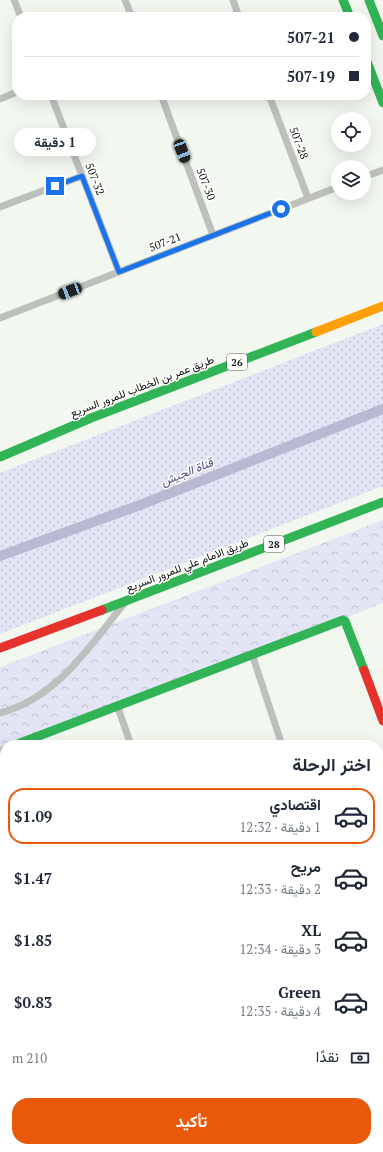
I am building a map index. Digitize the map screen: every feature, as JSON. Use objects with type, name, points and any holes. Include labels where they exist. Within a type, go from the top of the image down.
[{"type":"main road","points":[[343,0],[348,12]]},
{"type":"main road","points":[[369,0],[382,32]]},
{"type":"main road","points":[[371,72],[383,103]]},
{"type":"main road","name":"طريق عمر بن الخطاب للمرور السريع","points":[[0,457],[91,418],[383,306]]},
{"type":"main road","name":"طريق الامام علي للمرور السريع","points":[[0,648],[125,602],[383,502]]},
{"type":"main road","points":[[29,740],[117,705],[345,620],[383,722]]},
{"type":"street","points":[[14,0],[19,12]]},
{"type":"street","points":[[125,0],[130,12]]},
{"type":"street","points":[[233,0],[237,12]]},
{"type":"street","points":[[0,99],[12,94]]},
{"type":"street","name":"507-32","points":[[53,100],[119,272]]},
{"type":"street","name":"507-30","points":[[163,100],[214,235]]},
{"type":"street","name":"507-28","points":[[271,100],[308,198]]},
{"type":"street","points":[[371,174],[383,170]]},
{"type":"street","points":[[0,207],[82,176]]},
{"type":"street","name":"507-21","points":[[0,318],[331,190]]},
{"type":"street","points":[[0,713],[27,703],[44,693],[58,682],[125,602]]},
{"type":"street","points":[[252,654],[280,740]]},
{"type":"street","points":[[117,705],[129,740]]},
{"type":"green space","points":[[383,324],[383,486],[0,634],[0,473]]},
{"type":"green space","points":[[383,520],[383,603],[42,740],[0,740],[0,667]]},
{"type":"waterway","name":"قناة الجيش","points":[[0,556],[140,505],[383,409]]},
{"type":"traffic: fast","points":[[343,0],[348,12]]},
{"type":"traffic: fast","points":[[369,0],[383,36]]},
{"type":"traffic: fast","points":[[371,72],[383,103]]},
{"type":"traffic: fast","points":[[0,457],[91,418],[316,332]]},
{"type":"traffic: fast","points":[[102,610],[383,502]]},
{"type":"traffic: fast","points":[[28,740],[343,620],[345,621],[364,670]]},
{"type":"traffic: slow","points":[[316,332],[383,306]]},
{"type":"traffic: jam","points":[[0,648],[102,610]]},
{"type":"traffic: jam","points":[[364,670],[383,721]]},
{"type":"route","points":[[55,186],[82,176],[119,272],[281,209]]}]
